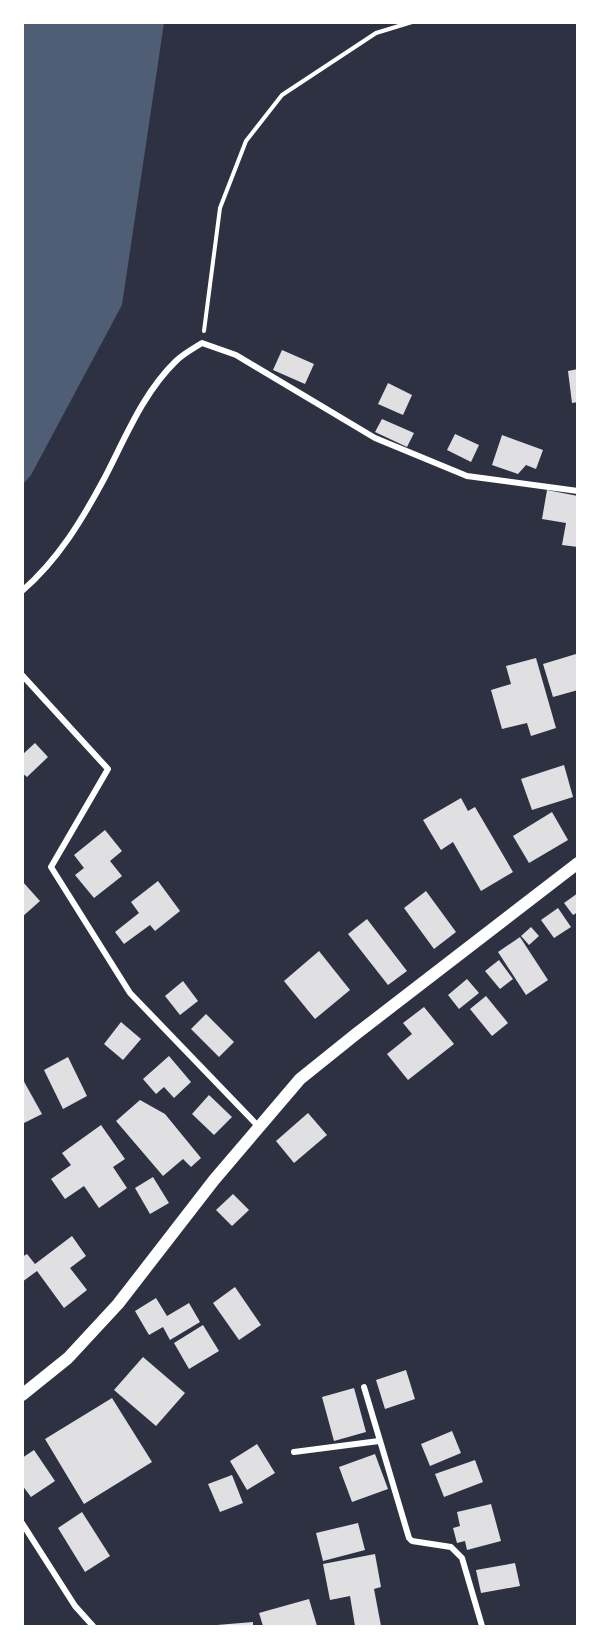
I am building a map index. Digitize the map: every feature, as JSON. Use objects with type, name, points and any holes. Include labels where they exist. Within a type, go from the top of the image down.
[{"type":"main road","points":[[22,1395],[68,1358],[118,1304],[214,1180],[300,1079],[578,863]]},
{"type":"street","points":[[22,591],[36,579],[62,549],[84,516],[142,404],[176,361],[202,343],[236,355],[375,438],[467,477],[578,491]]},
{"type":"street","points":[[22,675],[108,769],[51,867],[130,993],[258,1126]]},
{"type":"street","points":[[364,1387],[409,1538],[412,1541],[451,1547],[462,1558],[482,1626]]},
{"type":"street","points":[[294,1452],[379,1441]]},
{"type":"street","points":[[22,1523],[75,1606],[93,1626]]},
{"type":"path","points":[[202,343],[220,208],[246,141],[282,95],[376,33],[412,22]]},
{"type":"water","points":[[23,22],[164,23],[122,305],[31,475],[23,484]]},
{"type":"building","points":[[282,350],[314,364],[305,384],[273,370]]},
{"type":"building","points":[[578,369],[578,402],[572,403],[568,371]]},
{"type":"building","points":[[388,383],[412,395],[403,415],[378,404]]},
{"type":"building","points":[[382,419],[414,433],[407,447],[375,432]]},
{"type":"building","points":[[455,434],[479,445],[471,462],[447,450]]},
{"type":"building","points":[[502,435],[543,450],[536,469],[526,465],[518,474],[492,465]]},
{"type":"building","points":[[547,490],[578,496],[578,547],[562,545],[566,523],[542,519]]},
{"type":"building","points":[[576,654],[578,690],[553,697],[543,664]]},
{"type":"building","points":[[536,658],[556,728],[531,736],[527,723],[502,729],[491,690],[511,684],[506,666]]},
{"type":"building","points":[[35,743],[48,757],[27,777],[22,773],[22,755]]},
{"type":"building","points":[[564,765],[573,797],[532,810],[521,779]]},
{"type":"building","points":[[461,798],[468,811],[475,807],[513,872],[481,891],[453,842],[441,850],[423,820]]},
{"type":"building","points":[[552,812],[568,840],[529,863],[513,836]]},
{"type":"building","points":[[105,830],[122,851],[110,861],[122,876],[94,898],[75,875],[84,868],[74,855]]},
{"type":"building","points":[[22,881],[40,901],[22,917]]},
{"type":"building","points":[[158,881],[180,911],[155,931],[150,925],[124,944],[115,932],[139,913],[131,902]]},
{"type":"building","points":[[426,891],[456,932],[434,949],[404,908]]},
{"type":"building","points":[[578,893],[578,912],[573,915],[564,903]]},
{"type":"building","points":[[558,908],[571,927],[554,938],[541,920]]},
{"type":"building","points":[[367,919],[407,971],[388,985],[348,934]]},
{"type":"building","points":[[531,927],[539,936],[529,945],[521,936]]},
{"type":"building","points":[[520,937],[548,980],[526,995],[498,952]]},
{"type":"building","points":[[319,951],[350,990],[315,1019],[284,981]]},
{"type":"building","points":[[499,960],[513,979],[500,989],[485,971]]},
{"type":"building","points":[[467,979],[479,993],[459,1009],[448,995]]},
{"type":"building","points":[[183,981],[198,1001],[180,1015],[165,996]]},
{"type":"building","points":[[486,996],[508,1023],[492,1036],[470,1009]]},
{"type":"building","points":[[424,1007],[454,1044],[408,1080],[387,1054],[412,1034],[403,1023]]},
{"type":"building","points":[[206,1014],[234,1042],[219,1057],[191,1029]]},
{"type":"building","points":[[121,1022],[141,1039],[123,1060],[104,1044]]},
{"type":"building","points":[[169,1056],[191,1082],[174,1098],[164,1087],[156,1094],[143,1079]]},
{"type":"building","points":[[68,1057],[87,1096],[63,1109],[44,1070]]},
{"type":"building","points":[[22,1078],[42,1114],[22,1124]]},
{"type":"building","points":[[209,1095],[232,1117],[214,1135],[192,1114]]},
{"type":"building","points":[[140,1100],[165,1114],[201,1158],[191,1167],[183,1159],[163,1176],[116,1121]]},
{"type":"building","points":[[308,1113],[327,1135],[294,1163],[276,1141]]},
{"type":"building","points":[[101,1125],[125,1159],[113,1167],[127,1188],[99,1208],[84,1186],[65,1199],[51,1179],[71,1165],[62,1153]]},
{"type":"building","points":[[153,1177],[169,1203],[150,1214],[135,1188]]},
{"type":"building","points":[[233,1194],[249,1210],[232,1226],[216,1210]]},
{"type":"building","points":[[72,1236],[86,1256],[70,1268],[87,1290],[64,1308],[37,1271],[22,1282],[22,1257],[27,1254],[35,1264]]},
{"type":"building","points":[[235,1287],[261,1325],[239,1340],[213,1303]]},
{"type":"building","points":[[156,1298],[167,1316],[189,1303],[200,1322],[170,1340],[163,1327],[149,1335],[135,1311]]},
{"type":"building","points":[[203,1325],[219,1351],[189,1369],[174,1343]]},
{"type":"building","points":[[143,1357],[185,1393],[156,1426],[114,1390]]},
{"type":"building","points":[[406,1370],[415,1399],[385,1409],[376,1380]]},
{"type":"building","points":[[354,1388],[366,1432],[334,1441],[322,1397]]},
{"type":"building","points":[[112,1398],[152,1462],[84,1504],[45,1439]]},
{"type":"building","points":[[452,1431],[461,1453],[430,1466],[421,1444]]},
{"type":"building","points":[[257,1444],[275,1473],[247,1490],[230,1461]]},
{"type":"building","points":[[34,1450],[55,1481],[31,1497],[22,1485],[22,1458]]},
{"type":"building","points":[[375,1454],[388,1489],[352,1502],[339,1467]]},
{"type":"building","points":[[475,1460],[483,1482],[444,1497],[435,1474]]},
{"type":"building","points":[[232,1475],[243,1503],[220,1512],[208,1484]]},
{"type":"building","points":[[491,1504],[501,1541],[467,1550],[465,1541],[457,1543],[453,1528],[460,1526],[457,1512]]},
{"type":"building","points":[[82,1512],[110,1556],[85,1572],[58,1528]]},
{"type":"building","points":[[358,1523],[365,1550],[323,1561],[316,1533]]},
{"type":"building","points":[[375,1554],[381,1587],[374,1589],[381,1626],[355,1626],[350,1596],[330,1600],[323,1564]]},
{"type":"building","points":[[515,1563],[520,1586],[481,1593],[476,1570]]},
{"type":"building","points":[[309,1599],[317,1626],[263,1626],[259,1613]]},
{"type":"building","points":[[253,1622],[253,1626],[217,1626],[217,1625]]}]
